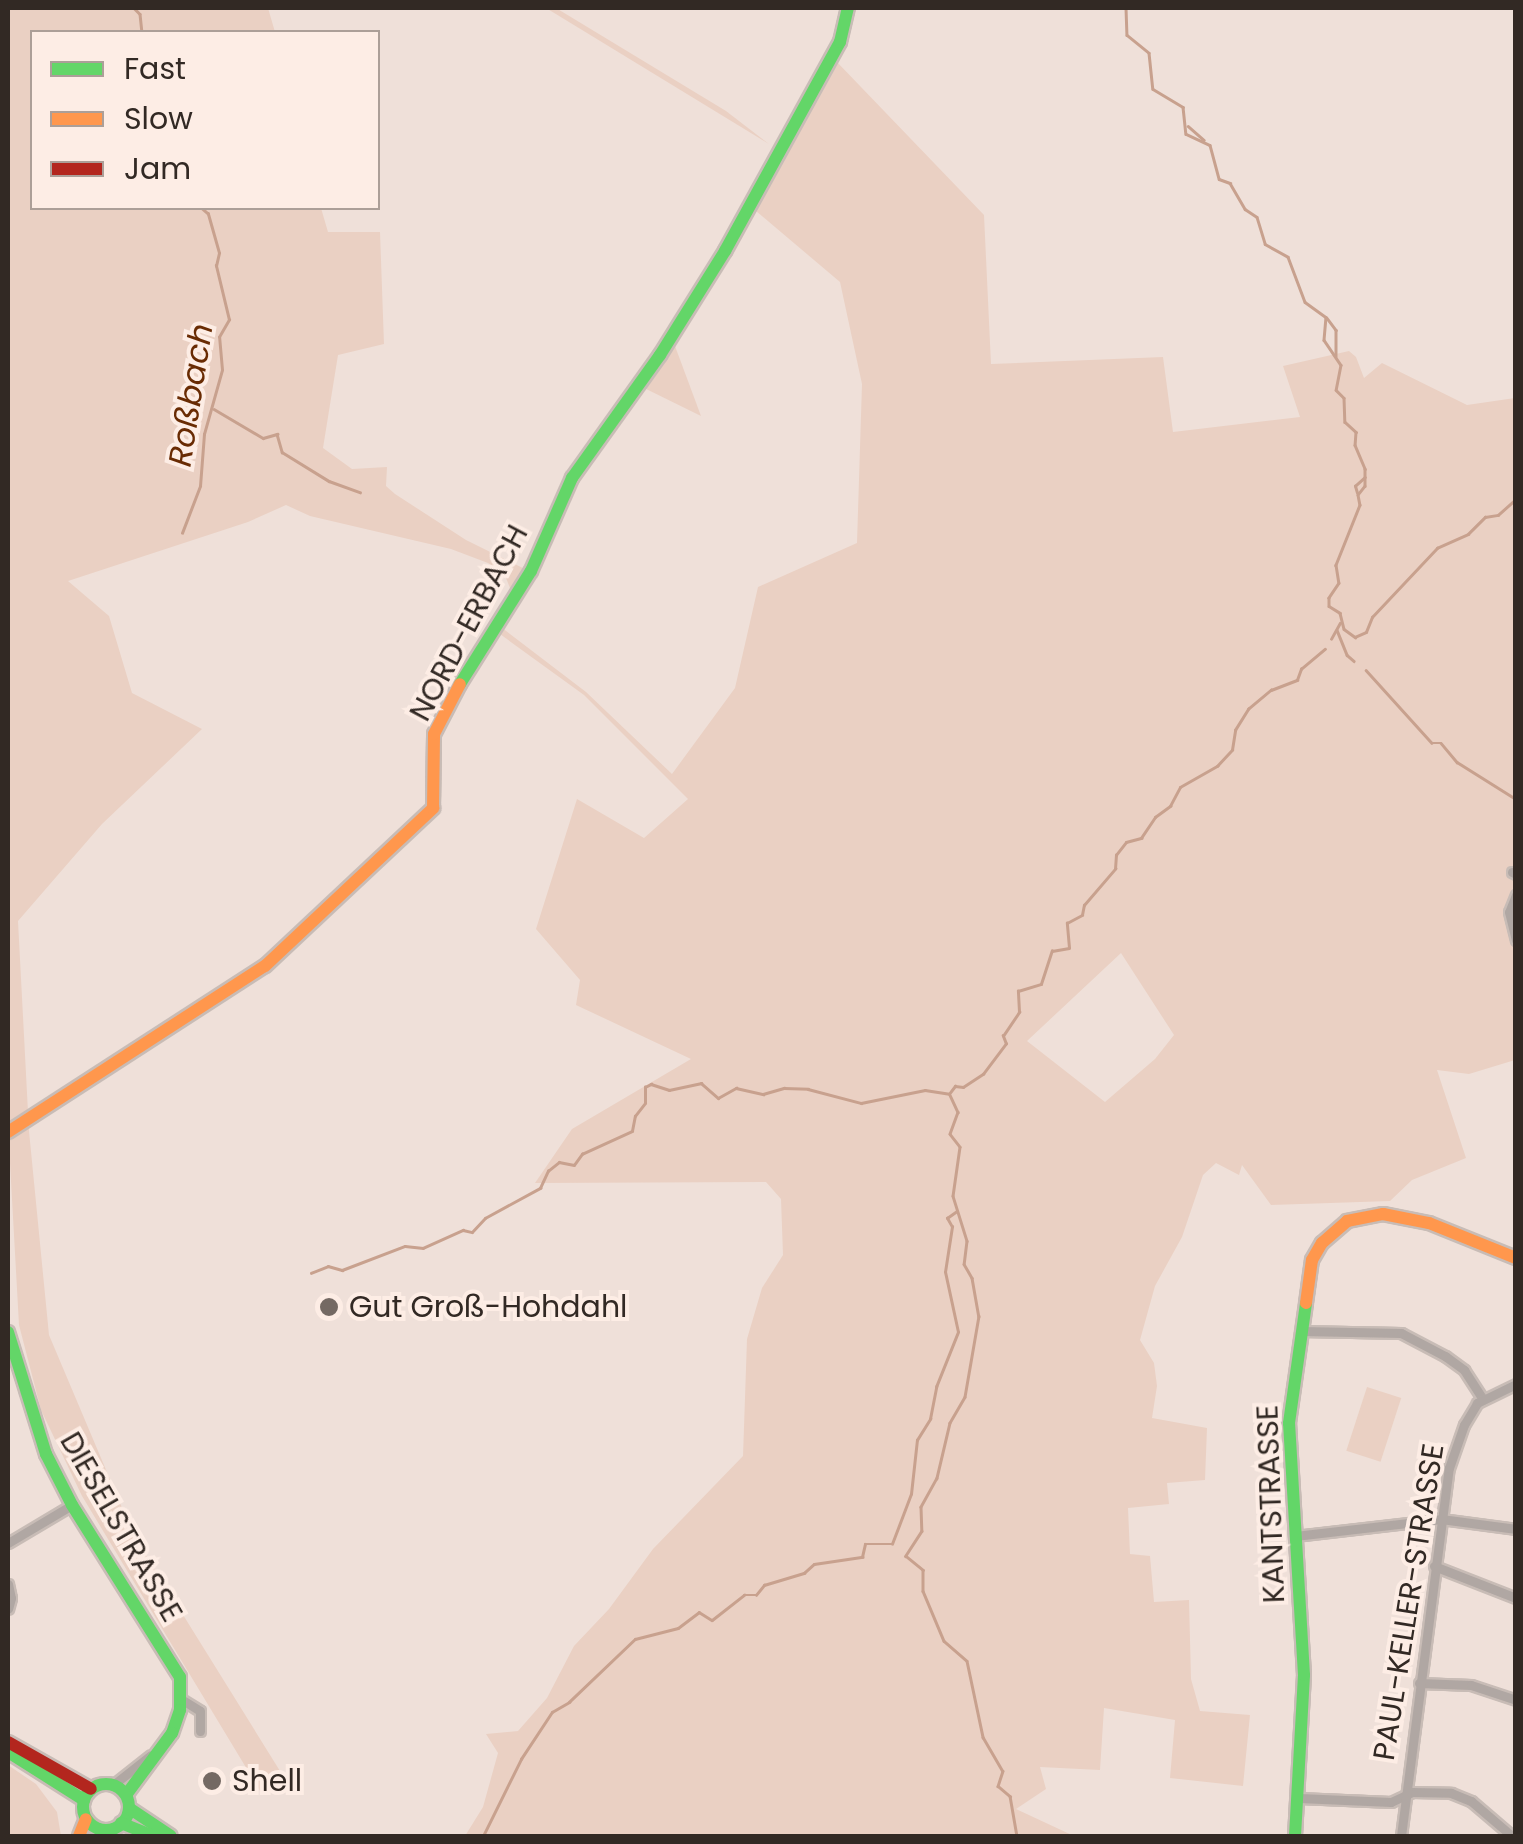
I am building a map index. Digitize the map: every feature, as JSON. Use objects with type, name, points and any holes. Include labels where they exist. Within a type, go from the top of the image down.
[{"type":"street","name":"NORD-ERBACH","points":[[8,1132],[264,966],[432,808],[434,734],[440,718],[530,570],[580,464],[660,355],[726,251],[840,42],[848,8]]},
{"type":"street","points":[[1516,894],[1510,912],[1516,940]]},
{"type":"street","name":"KANTSTRASSE","points":[[1295,1836],[1304,1675],[1290,1423],[1312,1260],[1334,1230],[1359,1216],[1383,1214],[1428,1223],[1516,1258]]},
{"type":"street","points":[[1301,1330],[1401,1333],[1464,1370],[1482,1398],[1516,1384]]},
{"type":"street","name":"DIESELSTRASSE","points":[[8,1332],[30,1414],[72,1505],[175,1668],[181,1699]]},
{"type":"street","name":"PAUL-KELLER-STRASSE","points":[[1402,1836],[1441,1518],[1464,1424],[1482,1398]]},
{"type":"street","points":[[8,1543],[72,1505]]},
{"type":"street","points":[[1295,1536],[1441,1518],[1516,1529]]},
{"type":"street","points":[[1434,1566],[1516,1598]]},
{"type":"street","points":[[8,1584],[8,1609]]},
{"type":"street","points":[[1419,1683],[1471,1685],[1516,1700]]},
{"type":"street","points":[[121,1824],[127,1802],[166,1744],[181,1699],[200,1711],[200,1731]]},
{"type":"street","points":[[8,1742],[88,1794]]},
{"type":"street","points":[[8,1752],[88,1794],[113,1785],[166,1744]]},
{"type":"street","points":[[113,1785],[127,1802],[171,1836]]},
{"type":"street","points":[[1298,1798],[1392,1802],[1426,1792],[1462,1796],[1512,1836]]},
{"type":"street","points":[[79,1836],[86,1819],[88,1794]]},
{"type":"street","points":[[86,1819],[98,1833],[121,1824],[154,1836]]},
{"type":"shaded area","points":[[8,8],[268,8],[274,30],[30,30],[30,210],[322,210],[328,232],[380,232],[384,344],[338,355],[323,448],[352,469],[387,467],[386,486],[395,494],[466,540],[529,571],[514,598],[504,573],[488,563],[451,549],[310,516],[286,505],[248,522],[68,581],[109,616],[132,693],[202,729],[102,824],[18,921],[29,1131],[49,1335],[134,1536],[280,1771],[262,1794],[82,1496],[41,1410],[19,1325],[8,1127]]},
{"type":"shaded area","points":[[546,8],[556,8],[726,111],[769,144]]},
{"type":"shaded area","points":[[836,61],[984,215],[991,364],[1163,357],[1173,432],[1300,417],[1283,366],[1349,351],[1356,357],[1364,378],[1382,363],[1467,405],[1515,398],[1515,1060],[1469,1074],[1437,1070],[1466,1158],[1412,1180],[1390,1201],[1271,1205],[1242,1165],[1239,1175],[1216,1163],[1203,1175],[1182,1237],[1155,1286],[1140,1340],[1154,1363],[1157,1386],[1152,1418],[1207,1428],[1205,1480],[1167,1483],[1169,1504],[1128,1508],[1130,1554],[1150,1556],[1154,1602],[1189,1600],[1191,1679],[1200,1711],[1250,1715],[1243,1786],[1170,1778],[1175,1720],[1104,1708],[1100,1770],[1040,1767],[1046,1789],[1016,1809],[1074,1836],[465,1836],[483,1807],[498,1753],[486,1734],[518,1731],[547,1698],[574,1646],[609,1609],[653,1549],[743,1456],[747,1339],[762,1288],[783,1255],[781,1199],[766,1182],[535,1183],[572,1129],[691,1059],[576,1005],[580,980],[536,929],[577,799],[644,838],[688,799],[584,695],[493,629],[497,624],[586,692],[672,774],[735,688],[758,587],[857,543],[862,384],[840,282],[756,211]],"holes":[[[1121,953],[1174,1035],[1155,1059],[1105,1102],[1027,1041]]]},
{"type":"shaded area","points":[[672,338],[701,416],[640,386]]},
{"type":"shaded area","points":[[1367,1387],[1401,1398],[1381,1462],[1346,1451]]},
{"type":"shaded area","points":[[8,1765],[36,1784],[57,1812],[61,1836],[8,1836]]},
{"type":"waterway","name":"Roßbach","points":[[134,8],[140,14],[142,30]]},
{"type":"waterway","points":[[1126,8],[1127,35],[1149,53],[1153,89],[1183,107],[1186,134],[1210,145],[1219,179],[1230,183],[1245,209],[1257,217],[1265,244],[1288,257],[1305,302],[1326,317],[1324,340],[1341,365],[1336,390],[1344,398],[1345,422],[1356,432],[1355,445],[1365,469],[1365,486],[1358,495],[1360,505],[1336,565],[1339,583],[1329,598],[1329,606],[1340,613],[1344,629],[1355,637],[1366,632],[1372,617],[1437,548],[1468,534],[1485,517],[1498,515],[1516,499]]},
{"type":"waterway","points":[[1188,126],[1204,140]]},
{"type":"waterway","name":"Roßbach","points":[[182,533],[200,486],[204,434],[222,370],[219,337],[229,320],[216,266],[219,253],[208,214],[203,210]]},
{"type":"waterway","points":[[1327,318],[1336,330],[1336,356]]},
{"type":"waterway","points":[[214,409],[263,438],[277,434],[282,452],[329,481],[360,492]]},
{"type":"waterway","points":[[1357,493],[1355,486],[1365,477]]},
{"type":"waterway","points":[[1331,639],[1340,623]]},
{"type":"waterway","points":[[1337,630],[1347,655],[1354,661]]},
{"type":"waterway","points":[[311,1273],[328,1266],[342,1270],[405,1246],[423,1248],[463,1230],[472,1232],[485,1218],[540,1188],[548,1171],[559,1162],[574,1165],[582,1154],[632,1131],[635,1116],[645,1103],[645,1087],[651,1084],[669,1090],[701,1083],[718,1098],[736,1088],[763,1094],[784,1088],[808,1089],[861,1103],[925,1090],[949,1094],[955,1086],[963,1087],[983,1074],[1006,1044],[1003,1036],[1019,1012],[1018,991],[1041,984],[1052,951],[1069,948],[1067,923],[1082,915],[1084,905],[1115,869],[1116,855],[1126,842],[1141,838],[1155,817],[1170,806],[1180,787],[1217,766],[1232,750],[1235,730],[1248,709],[1271,690],[1297,680],[1301,669],[1325,649]]},
{"type":"waterway","points":[[1366,670],[1432,743],[1441,743],[1457,762],[1516,799]]},
{"type":"waterway","points":[[950,1095],[958,1112],[950,1134],[960,1147],[953,1196],[967,1241],[964,1264],[972,1278],[979,1316],[965,1397],[950,1423],[937,1478],[921,1507],[922,1531],[906,1556],[923,1570],[923,1591],[944,1641],[967,1661],[983,1737],[1003,1771],[998,1786],[1010,1796],[1017,1836]]},
{"type":"waterway","points":[[483,1836],[521,1759],[552,1712],[569,1702],[635,1639],[678,1628],[699,1612],[712,1620],[744,1595],[756,1595],[764,1585],[804,1573],[814,1564],[862,1557],[865,1544],[892,1544],[911,1494],[917,1440],[930,1419],[936,1387],[958,1332],[945,1272],[952,1227],[947,1218],[957,1211]]},
{"type":"traffic: fast","points":[[460,684],[531,571],[572,478],[660,355],[725,251],[840,42],[848,8]]},
{"type":"traffic: fast","points":[[1295,1836],[1304,1675],[1289,1423],[1306,1303]]},
{"type":"traffic: fast","points":[[8,1332],[46,1454],[72,1505],[180,1677],[180,1710],[172,1733],[126,1795]]},
{"type":"traffic: fast","points":[[8,1752],[84,1800]]},
{"type":"traffic: fast","points":[[106,1784],[122,1791],[129,1807],[122,1823],[106,1830],[90,1823],[83,1807],[90,1791],[106,1784]]},
{"type":"traffic: fast","points":[[129,1808],[171,1836]]},
{"type":"traffic: fast","points":[[121,1823],[154,1836]]},
{"type":"traffic: slow","points":[[8,1132],[265,966],[433,808],[434,734],[460,684]]},
{"type":"traffic: slow","points":[[1306,1303],[1312,1260],[1322,1243],[1347,1221],[1383,1214],[1429,1223],[1516,1258]]},
{"type":"traffic: slow","points":[[79,1836],[86,1819]]},
{"type":"traffic: jam","points":[[8,1742],[91,1789]]},
{"type":"place","name":"Gut Groß-Hohdahl","points":[[329,1307]]},
{"type":"place","name":"Shell","points":[[212,1781]]}]
